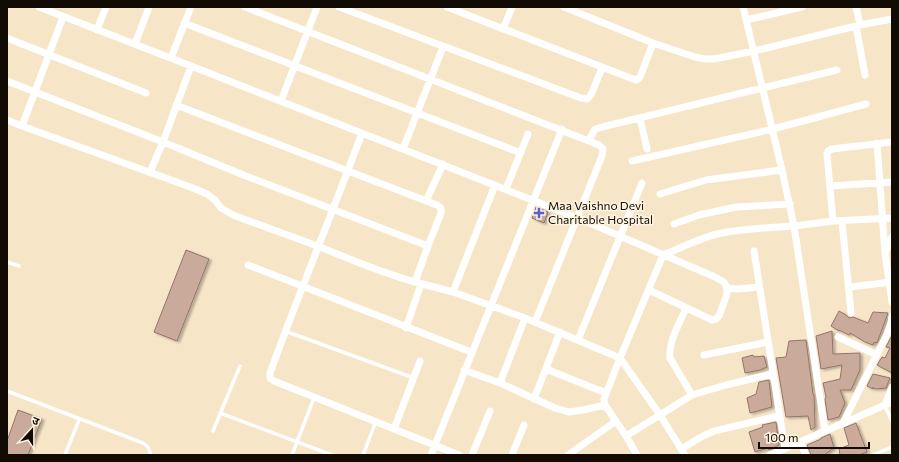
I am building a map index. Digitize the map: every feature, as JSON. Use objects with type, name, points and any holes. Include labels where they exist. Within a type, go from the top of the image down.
[{"type":"street","points":[[39,7],[362,134],[443,164],[620,235],[715,277],[724,282],[728,294],[719,316],[712,320],[648,290]]},
{"type":"street","points":[[22,126],[49,55],[63,7]]},
{"type":"street","points":[[97,30],[106,7]]},
{"type":"street","points":[[135,44],[149,7]]},
{"type":"street","points":[[171,58],[191,7]]},
{"type":"street","points":[[245,7],[562,129],[599,145],[603,150],[602,156],[535,322]]},
{"type":"street","points":[[281,101],[317,7]]},
{"type":"street","points":[[339,7],[581,98],[587,99],[591,95],[602,68]]},
{"type":"street","points":[[447,7],[602,68],[637,80],[643,73],[654,43]]},
{"type":"street","points":[[503,29],[512,7]]},
{"type":"street","points":[[564,7],[654,43],[705,59],[714,59],[754,51],[858,25],[892,19]]},
{"type":"street","points":[[743,7],[790,204],[825,431]]},
{"type":"street","points":[[746,20],[802,7]]},
{"type":"street","points":[[856,7],[865,75]]},
{"type":"street","points":[[184,24],[418,112],[521,153]]},
{"type":"street","points":[[7,38],[146,93]]},
{"type":"street","points":[[403,149],[443,47]]},
{"type":"street","points":[[150,172],[163,142],[191,66]]},
{"type":"street","points":[[589,140],[595,129],[837,70]]},
{"type":"street","points":[[7,81],[246,176],[428,246]]},
{"type":"street","points":[[632,161],[773,129],[866,104]]},
{"type":"street","points":[[176,105],[426,201],[440,208],[441,213],[428,246],[406,328]]},
{"type":"street","points":[[640,118],[647,149]]},
{"type":"street","points":[[7,120],[207,194],[215,200],[221,208],[233,215],[384,273],[453,292],[525,318],[620,358],[660,415],[683,452],[703,436],[714,431],[779,416]]},
{"type":"street","points":[[431,455],[471,352],[562,129]]},
{"type":"street","points":[[362,134],[334,209],[285,331],[270,373],[270,378],[314,398],[376,421],[459,455]]},
{"type":"street","points":[[506,189],[528,134]]},
{"type":"street","points":[[833,221],[827,154],[828,151],[832,149],[892,142]]},
{"type":"street","points":[[877,143],[882,218],[891,282],[892,302]]},
{"type":"street","points":[[426,201],[443,164]]},
{"type":"street","points":[[660,194],[706,180],[782,170]]},
{"type":"street","points":[[830,186],[892,182]]},
{"type":"street","points":[[578,340],[642,183]]},
{"type":"street","points":[[453,292],[495,185]]},
{"type":"street","points":[[674,224],[699,215],[729,208],[790,204]]},
{"type":"street","points":[[637,455],[605,404],[604,399],[663,255],[718,234],[833,221],[892,218]]},
{"type":"street","points":[[842,221],[851,313]]},
{"type":"street","points":[[886,253],[892,237]]},
{"type":"street","points":[[754,251],[772,374],[785,449]]},
{"type":"street","points":[[248,265],[406,328],[471,352]]},
{"type":"street","points":[[848,287],[891,282]]},
{"type":"street","points":[[727,288],[738,289],[759,287]]},
{"type":"street","points":[[686,308],[669,351],[670,358],[692,396]]},
{"type":"street","points":[[843,423],[887,334],[892,316]]},
{"type":"street","points":[[500,383],[525,318]]},
{"type":"street","points":[[534,399],[560,332]]},
{"type":"street","points":[[838,337],[877,355]]},
{"type":"street","points":[[704,355],[768,342]]},
{"type":"street","points":[[394,429],[420,361]]},
{"type":"street","points":[[546,369],[606,393]]},
{"type":"street","points":[[464,370],[500,383],[555,408],[569,412],[605,404]]},
{"type":"street","points":[[626,436],[692,396],[726,385],[772,374]]},
{"type":"street","points":[[884,405],[892,387]]},
{"type":"street","points":[[770,455],[892,402]]},
{"type":"street","points":[[472,455],[490,411]]},
{"type":"street","points":[[568,455],[616,421]]},
{"type":"street","points":[[512,455],[524,425]]},
{"type":"street","points":[[800,442],[806,455]]},
{"type":"lane","points":[[7,262],[19,266]]},
{"type":"lane","points":[[285,331],[414,378]]},
{"type":"lane","points":[[213,430],[240,366]]},
{"type":"lane","points":[[7,391],[79,420],[143,443],[148,447],[151,455]]},
{"type":"lane","points":[[292,455],[314,398]]},
{"type":"lane","points":[[884,405],[892,422]]},
{"type":"lane","points":[[220,413],[332,455]]},
{"type":"lane","points":[[65,455],[79,420]]},
{"type":"lane","points":[[363,455],[376,421]]},
{"type":"lane","points":[[873,455],[892,447]]},
{"type":"building","points":[[536,207],[548,212],[544,223],[532,218]]},
{"type":"building","points":[[186,250],[209,259],[177,341],[154,332]]},
{"type":"building","points":[[839,311],[849,318],[853,317],[868,323],[873,312],[888,313],[877,343],[874,342],[873,345],[850,333],[849,335],[831,326]]},
{"type":"building","points":[[832,331],[833,354],[860,353],[860,370],[851,390],[840,390],[845,403],[839,417],[828,420],[823,383],[840,379],[842,365],[821,369],[816,336]]},
{"type":"building","points":[[892,335],[892,373],[877,365],[882,357],[885,358],[890,348],[886,347]]},
{"type":"building","points":[[806,340],[814,395],[815,427],[811,430],[808,416],[786,417],[776,358],[786,357],[789,341]]},
{"type":"building","points":[[753,355],[754,357],[764,356],[767,367],[745,373],[742,358]]},
{"type":"building","points":[[873,374],[890,378],[886,388],[875,389],[873,387],[873,389],[867,386]]},
{"type":"building","points":[[769,380],[772,407],[750,413],[747,398],[756,394],[759,382]]},
{"type":"building","points":[[18,410],[42,419],[28,455],[7,455],[7,441]]},
{"type":"building","points":[[776,422],[779,445],[769,450],[768,448],[755,452],[749,432],[763,427],[762,425]]},
{"type":"building","points":[[856,423],[867,452],[859,455],[840,455],[839,449],[849,445],[844,428]]},
{"type":"building","points":[[830,434],[834,448],[824,455],[811,455],[807,445]]},
{"type":"place","name":"Maa Vaishno Devi Charitable Hospital","points":[[539,213]]}]
